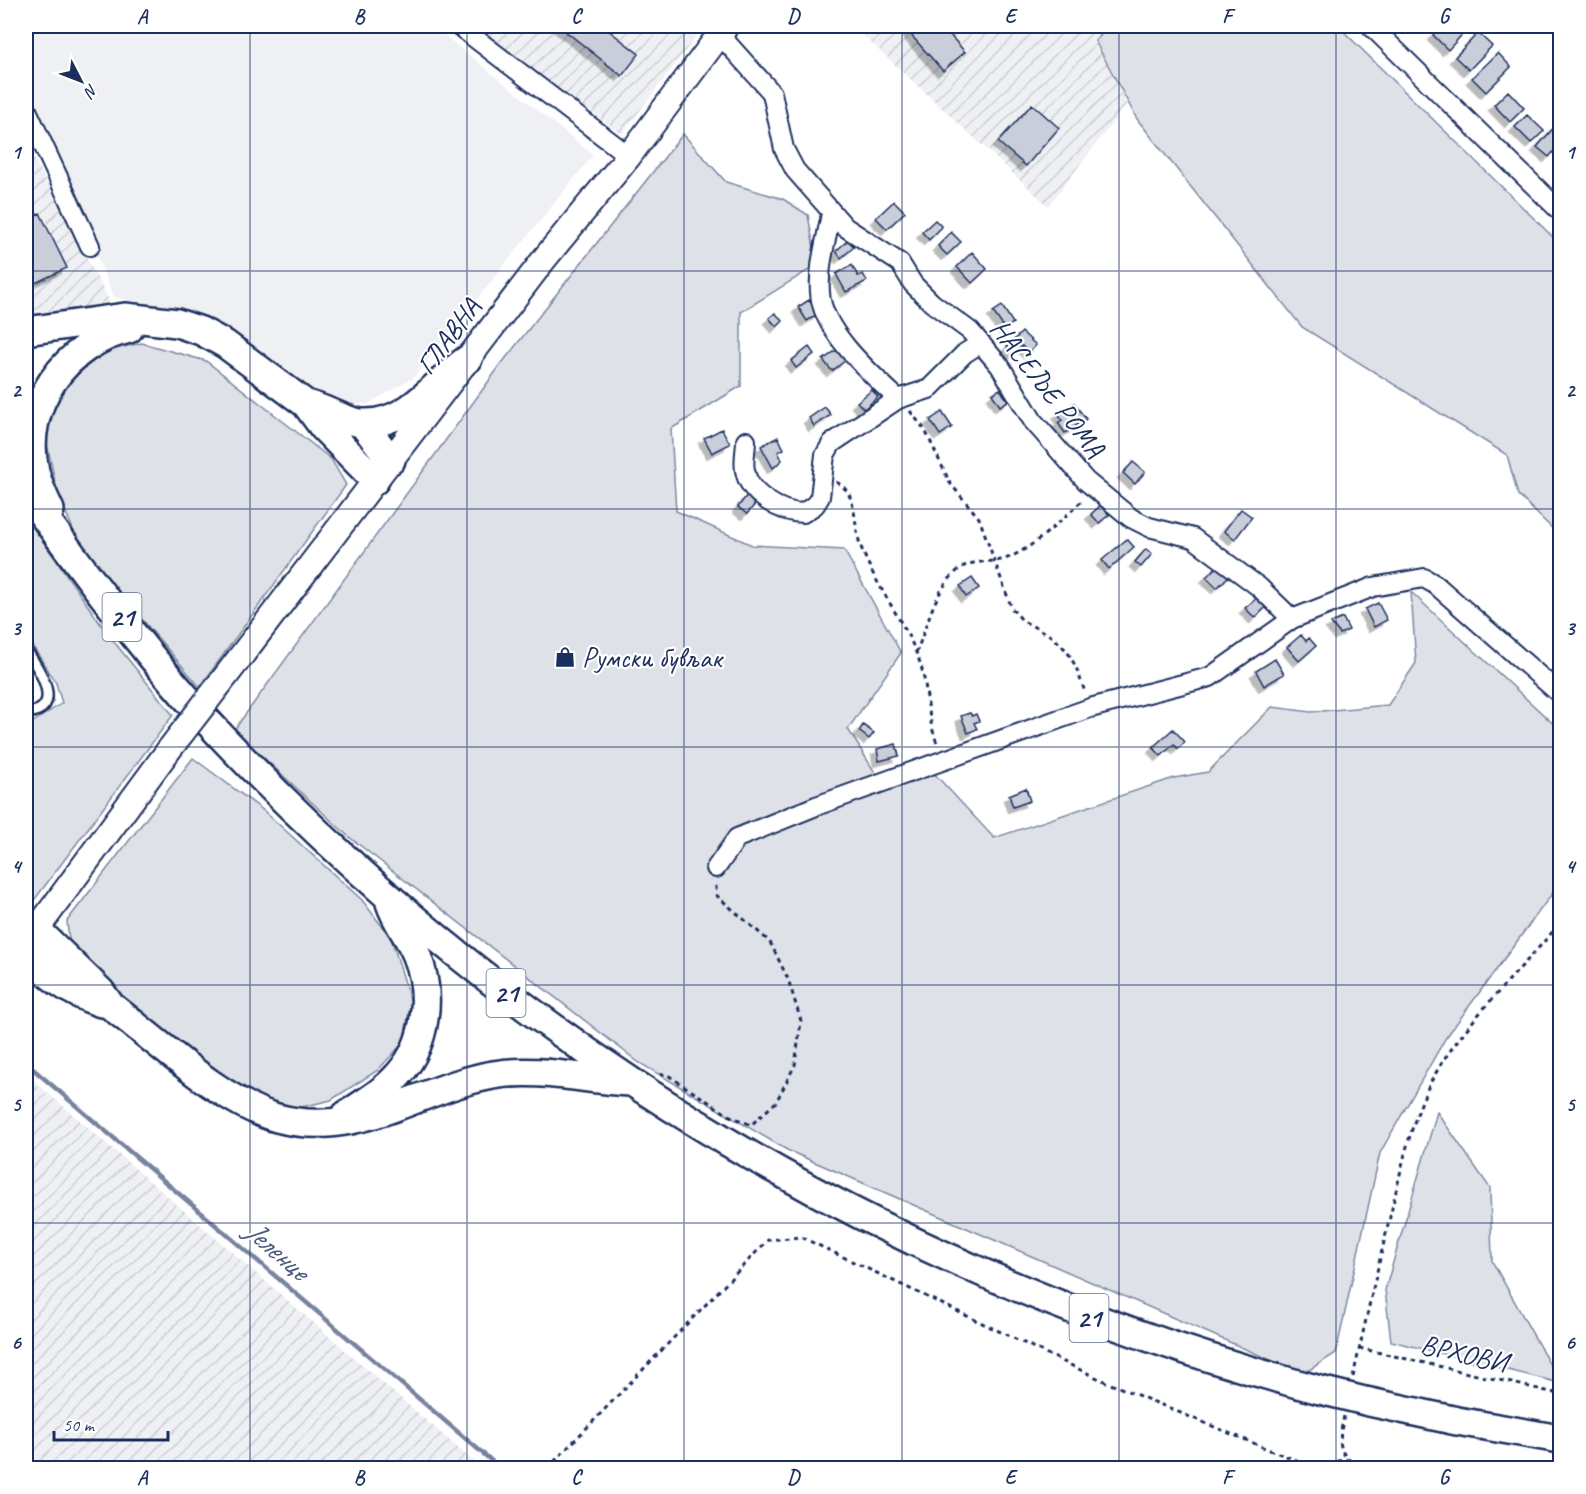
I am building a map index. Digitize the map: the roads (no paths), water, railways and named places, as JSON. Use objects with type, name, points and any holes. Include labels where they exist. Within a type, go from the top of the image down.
[{"type":"main road","name":"ГЛАВНА","points":[[29,941],[168,751],[545,258],[629,156],[723,30]]},
{"type":"main road","points":[[26,331],[126,317],[191,327],[225,344],[306,404],[323,427],[383,470]]},
{"type":"main road","points":[[64,545],[35,471],[33,430],[42,398],[63,366],[90,344],[114,333],[169,322]]},
{"type":"main road","points":[[306,404],[362,423],[384,420],[422,400],[443,377],[468,358]]},
{"type":"main road","points":[[362,423],[383,470]]},
{"type":"main road","name":"21","points":[[26,492],[64,545],[179,690],[222,737],[348,861],[387,896],[532,1014],[631,1082],[750,1156],[831,1201],[956,1262],[1121,1329],[1254,1372],[1320,1390],[1456,1421],[1560,1439]]},
{"type":"main road","points":[[337,1120],[369,1101],[400,1073],[413,1054],[422,1032],[425,1008],[424,977],[416,953],[394,914],[387,896]]},
{"type":"main road","points":[[29,941],[45,973],[61,985]]},
{"type":"main road","points":[[29,941],[101,992],[111,1006]]},
{"type":"main road","points":[[26,986],[45,982],[61,985],[111,1006],[211,1082],[250,1107],[290,1120],[312,1123],[373,1116],[462,1083],[493,1075],[546,1074],[631,1082]]},
{"type":"street","points":[[459,26],[629,156]]},
{"type":"street","points":[[1371,26],[1560,211]]},
{"type":"street","name":"НАСЕЉЕ РОМА","points":[[723,30],[772,93],[784,149],[795,170],[831,213],[862,239],[887,252],[900,263],[914,284],[932,303],[970,331],[1000,366],[1033,421],[1060,454],[1096,489],[1131,518],[1149,527],[1193,538],[1259,587],[1292,619]]},
{"type":"street","points":[[26,108],[90,246]]},
{"type":"street","points":[[831,213],[819,282],[823,307],[831,325],[861,363],[897,399]]},
{"type":"street","points":[[746,441],[744,471],[750,483],[781,509],[803,513],[815,506],[820,497],[825,455],[832,443],[897,399],[928,388],[965,353],[981,343]]},
{"type":"street","points":[[716,868],[737,838],[816,806],[1090,708],[1210,677],[1292,619],[1373,587],[1424,578],[1436,585],[1560,694]]},
{"type":"lane","points":[[26,650],[45,683],[46,697],[36,711],[26,713]]},
{"type":"lane","points":[[26,667],[39,669]]},
{"type":"waterway","name":"Јеленце","points":[[26,1063],[500,1468]]},
{"type":"place","name":"Румски бувљак","points":[[565,657]]}]
